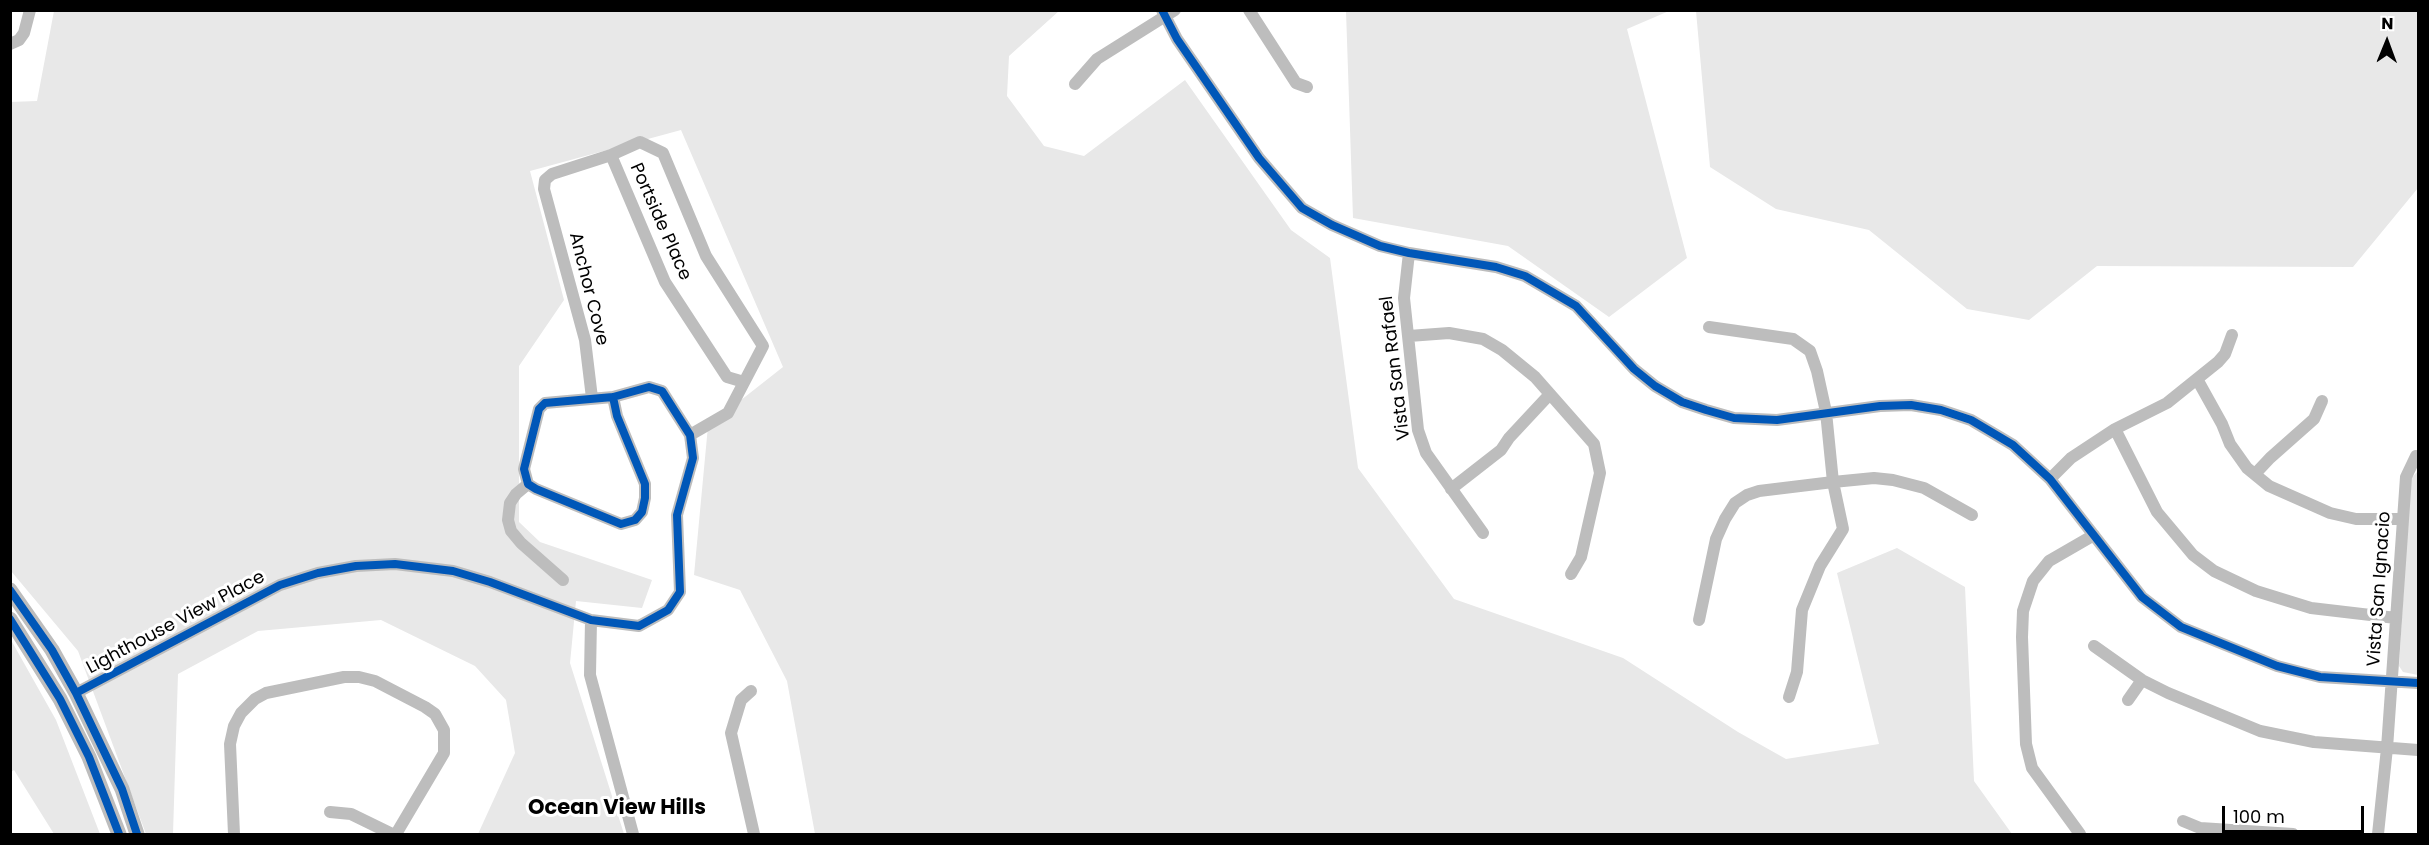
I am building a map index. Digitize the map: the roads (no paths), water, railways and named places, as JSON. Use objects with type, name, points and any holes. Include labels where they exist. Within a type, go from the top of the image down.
[{"type":"main road","points":[[10,590],[52,650],[76,693],[122,789],[137,834]]},
{"type":"main road","points":[[10,619],[29,646],[65,708],[89,757],[119,834]]},
{"type":"street","points":[[15,42],[24,33],[30,10]]},
{"type":"street","points":[[1249,10],[1296,83],[1307,87]]},
{"type":"street","points":[[1075,84],[1097,59],[1167,13],[1177,39],[1259,159],[1302,208],[1351,234],[1380,246],[1496,267],[1525,276],[1576,306],[1634,369],[1655,386],[1682,402],[1734,418],[1777,420],[1895,405],[1926,407],[1955,414],[2000,435],[2050,479],[2142,597],[2181,627],[2277,666],[2320,677],[2418,683]]},
{"type":"street","points":[[611,155],[640,142],[663,153],[706,256],[763,346],[728,413],[690,435],[662,391],[649,387],[613,397],[554,401],[545,403],[538,409],[524,469],[528,484],[621,524],[635,520],[642,512],[645,484],[618,416],[613,397]]},
{"type":"street","name":"Anchor Cove","points":[[592,398],[585,340],[544,189],[546,180],[552,174],[611,155]]},
{"type":"street","name":"Portside Place","points":[[611,155],[665,282],[727,377],[744,382]]},
{"type":"street","name":"Vista San Rafael","points":[[1409,253],[1404,298],[1418,430],[1425,453],[1483,533]]},
{"type":"street","points":[[1709,327],[1793,339],[1810,351],[1826,412],[1833,482],[1843,529],[1820,566],[1802,610],[1797,672],[1789,697]]},
{"type":"street","points":[[1409,336],[1449,333],[1483,339],[1513,358],[1535,377],[1594,444],[1600,473],[1581,556],[1571,573]]},
{"type":"street","points":[[2050,479],[2071,458],[2115,429],[2167,403],[2225,354],[2232,335]]},
{"type":"street","points":[[2197,379],[2222,424],[2230,444],[2247,468],[2269,486],[2330,513],[2356,519],[2402,519]]},
{"type":"street","points":[[1451,489],[1501,450],[1509,438],[1550,394]]},
{"type":"street","points":[[2255,474],[2314,419],[2322,401]]},
{"type":"street","points":[[2115,429],[2152,504],[2163,521],[2193,555],[2214,571],[2256,591],[2302,605],[2338,612],[2396,618]]},
{"type":"street","name":"Lighthouse View Place","points":[[76,693],[280,585],[318,573],[346,568],[395,564],[453,571],[490,582],[591,620],[639,626],[668,610],[680,592],[678,515],[693,458],[690,435]]},
{"type":"street","name":"Vista San Ignacio","points":[[2378,834],[2387,748],[2402,519],[2407,472],[2416,456]]},
{"type":"street","points":[[1699,620],[1716,539],[1735,503],[1759,490],[1874,478],[1897,480],[1932,492],[1972,515]]},
{"type":"street","points":[[528,484],[516,494],[510,503],[508,520],[511,531],[521,543],[563,580]]},
{"type":"street","points":[[2080,834],[2032,768],[2026,744],[2022,629],[2023,611],[2033,581],[2049,561],[2094,535]]},
{"type":"street","points":[[591,620],[590,675],[633,834]]},
{"type":"street","points":[[2094,646],[2142,680],[2260,731],[2314,742],[2418,750]]},
{"type":"street","points":[[234,834],[230,744],[234,726],[250,703],[266,693],[344,677],[359,677],[375,681],[435,714],[444,730],[444,753],[394,834],[351,814],[330,812]]},
{"type":"street","points":[[2128,700],[2142,680]]},
{"type":"street","points":[[751,691],[741,700],[731,733],[754,834]]},
{"type":"street","points":[[2183,820],[2200,828],[2294,834]]},
{"type":"district","name":"Ocean View Hills","points":[[617,809]]}]
